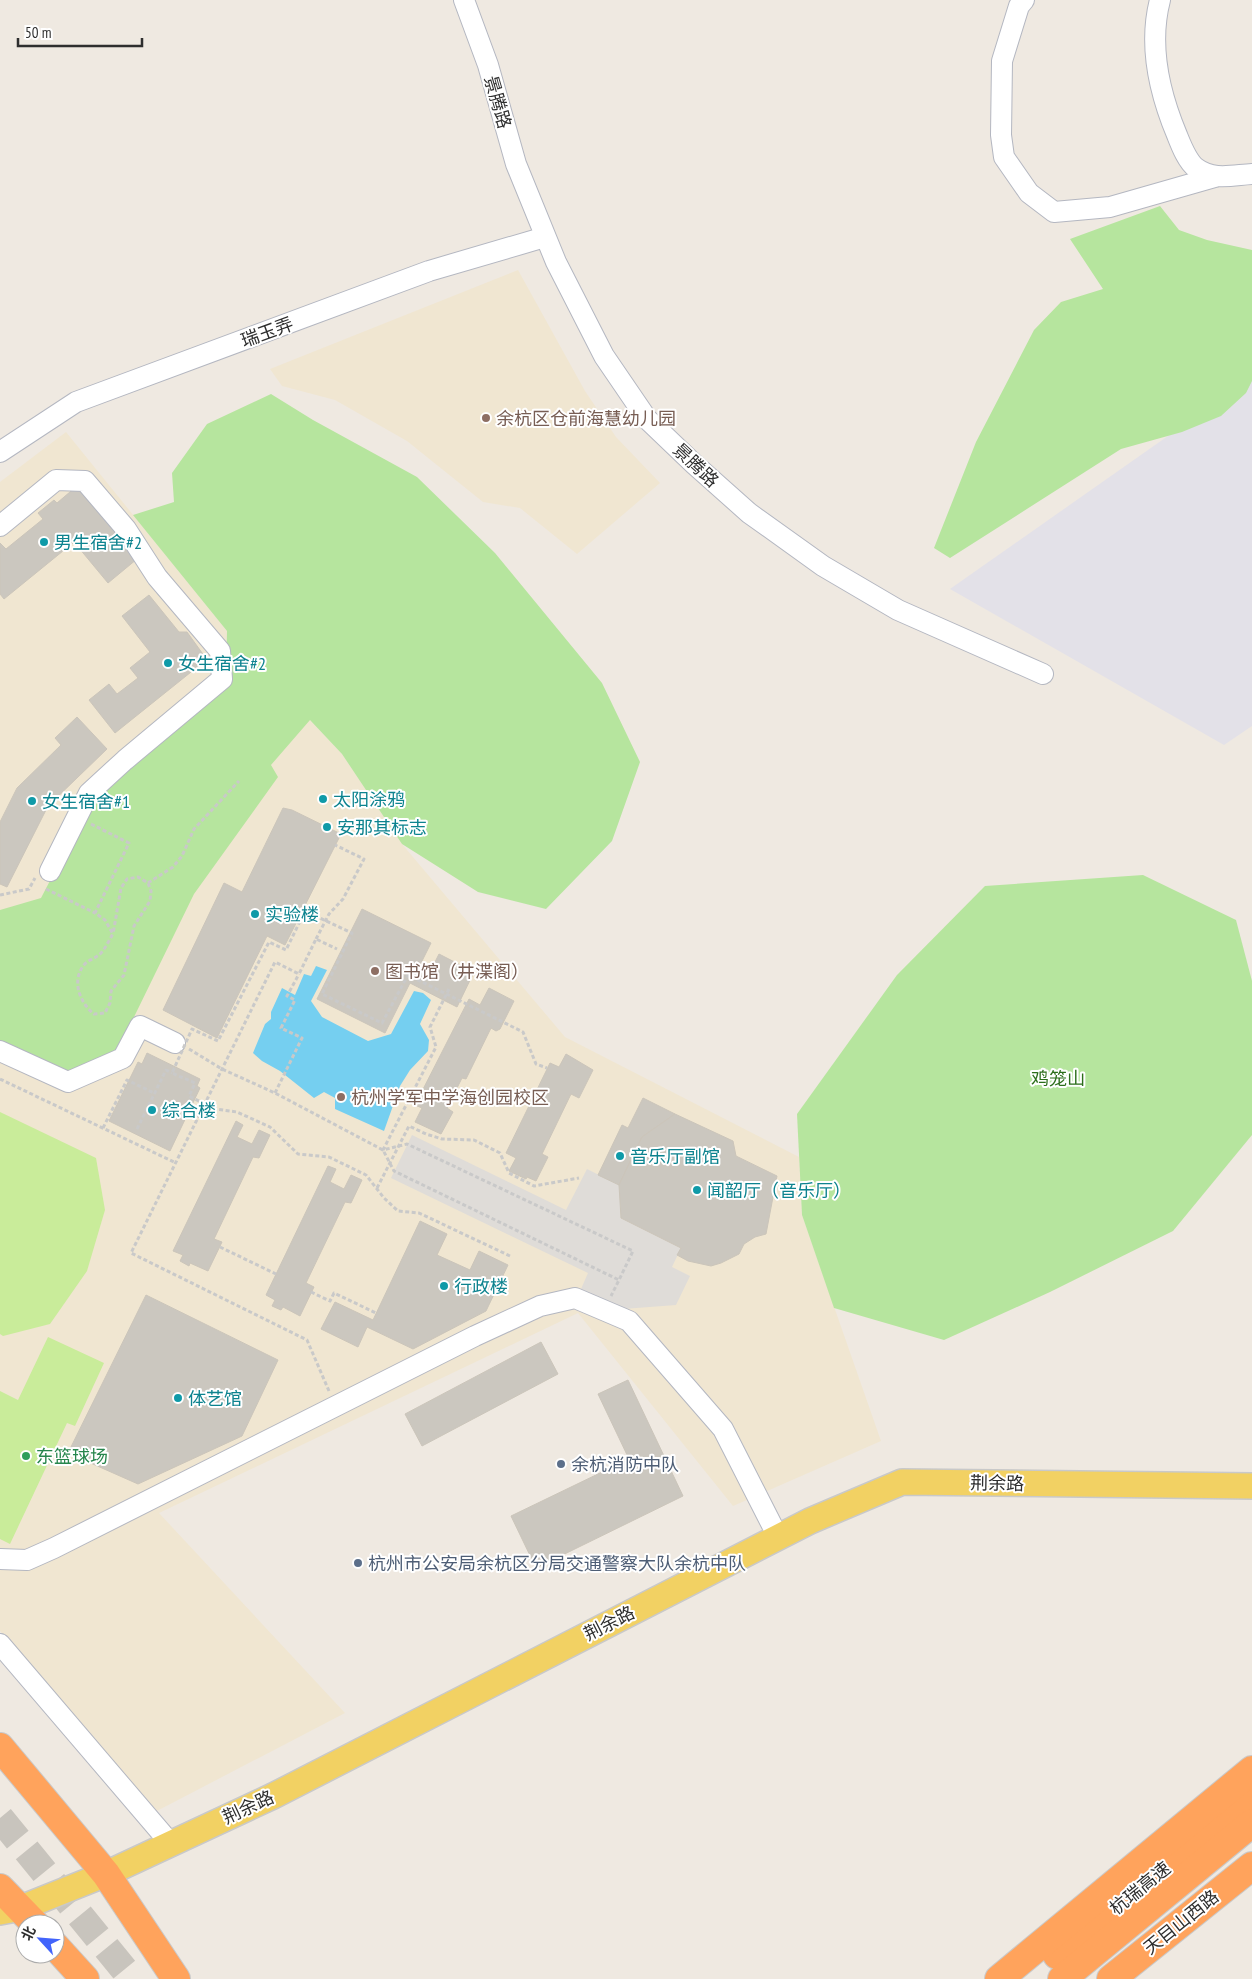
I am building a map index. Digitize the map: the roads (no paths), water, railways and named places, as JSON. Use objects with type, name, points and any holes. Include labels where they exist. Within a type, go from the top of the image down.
[{"type":"highway","points":[[0,1747],[106,1874],[176,1979]]},
{"type":"highway","points":[[999,1979],[1252,1770]]},
{"type":"highway","name":"杭瑞高速","points":[[1028,1979],[1252,1797]]},
{"type":"highway","name":"杭瑞高速","points":[[1062,1979],[1252,1824]]},
{"type":"highway","name":"天目山西路","points":[[1111,1979],[1252,1866]]},
{"type":"highway","points":[[0,1888],[18,1914]]},
{"type":"highway","points":[[65,1957],[85,1979]]},
{"type":"main road","name":"荆余路","points":[[21,1914],[273,1796],[810,1521],[902,1482],[1252,1486]]},
{"type":"street","name":"景腾路","points":[[464,0],[488,65],[516,164],[556,262],[604,356],[647,419],[749,513],[823,566],[898,610],[1043,674]]},
{"type":"street","points":[[1024,0],[1019,6],[1002,61],[1001,135],[1004,157],[1029,193],[1054,212],[1110,206],[1215,177],[1252,174]]},
{"type":"street","points":[[1160,0],[1155,20],[1156,72],[1168,114],[1182,147],[1196,168],[1215,177]]},
{"type":"street","name":"瑞玉弄","points":[[0,452],[76,402],[429,271],[546,237]]},
{"type":"street","points":[[0,526],[56,480],[85,481],[126,529],[157,577],[220,651],[222,679],[125,760],[89,793],[50,871]]},
{"type":"street","points":[[0,1051],[68,1082],[123,1058],[140,1026],[175,1043]]},
{"type":"street","points":[[0,1559],[27,1560],[54,1548],[128,1509],[336,1408],[476,1336],[540,1306],[575,1298],[629,1321],[717,1421],[731,1442],[778,1537]]},
{"type":"street","points":[[0,1644],[170,1844]]},
{"type":"water","points":[[316,966],[327,970],[311,1001],[322,1017],[368,1041],[391,1034],[414,991],[423,993],[431,1000],[420,1024],[429,1040],[428,1051],[410,1070],[400,1086],[384,1131],[335,1109],[335,1098],[324,1092],[314,1098],[280,1071],[262,1061],[253,1053],[265,1024],[271,1019],[271,1012],[282,988],[295,995],[304,974],[311,976]]},
{"type":"tunnel","points":[[0,1818],[132,1979]]},
{"type":"place","name":"余杭区仓前海慧幼儿园","points":[[486,418]]},
{"type":"place","name":"男生宿舍#2","points":[[44,542]]},
{"type":"place","name":"女生宿舍#2","points":[[168,663]]},
{"type":"place","name":"太阳涂鸦","points":[[323,799]]},
{"type":"place","name":"女生宿舍#1","points":[[32,801]]},
{"type":"place","name":"安那其标志","points":[[327,827]]},
{"type":"place","name":"实验楼","points":[[255,914]]},
{"type":"place","name":"图书馆（井渫阁）","points":[[375,971]]},
{"type":"place","name":"杭州学军中学海创园校区","points":[[341,1097]]},
{"type":"place","name":"综合楼","points":[[152,1110]]},
{"type":"place","name":"音乐厅副馆","points":[[620,1156]]},
{"type":"place","name":"闻韶厅（音乐厅）","points":[[697,1190]]},
{"type":"place","name":"行政楼","points":[[444,1286]]},
{"type":"place","name":"体艺馆","points":[[178,1398]]},
{"type":"place","name":"东篮球场","points":[[26,1456]]},
{"type":"place","name":"余杭消防中队","points":[[561,1464]]},
{"type":"place","name":"杭州市公安局余杭区分局交通警察大队余杭中队","points":[[358,1563]]},
{"type":"park label","name":"鸡笼山","points":[[1058,1078]]}]
